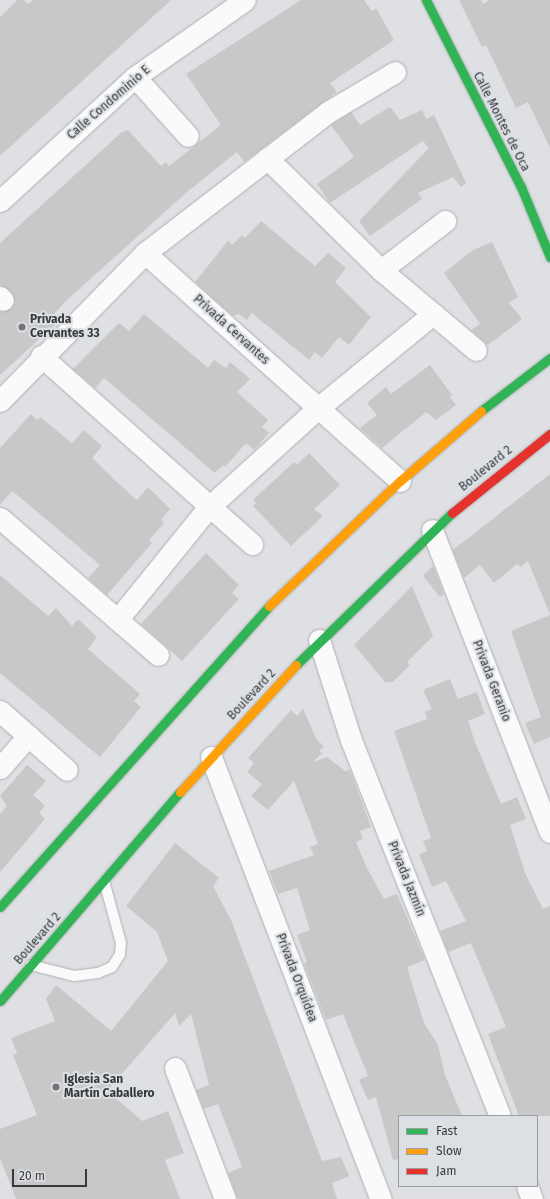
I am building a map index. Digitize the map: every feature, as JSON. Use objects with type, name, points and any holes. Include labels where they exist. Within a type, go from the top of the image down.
[{"type":"main road","name":"Calle Montes de Oca","points":[[426,0],[521,187],[550,257]]},
{"type":"main road","points":[[0,907],[280,594],[400,481],[503,391],[550,358]]},
{"type":"main road","name":"Boulevard 2","points":[[0,1001],[211,757],[319,640],[432,530],[550,434]]},
{"type":"street","name":"Calle Condominio E","points":[[0,202],[135,77],[246,0]]},
{"type":"street","points":[[0,401],[41,356],[145,253],[328,112],[395,72]]},
{"type":"street","points":[[135,77],[188,136]]},
{"type":"street","points":[[267,158],[381,270],[476,350]]},
{"type":"street","points":[[381,270],[445,221]]},
{"type":"street","name":"Privada Cervantes","points":[[145,253],[400,481]]},
{"type":"street","points":[[118,619],[208,508],[318,408],[433,314]]},
{"type":"street","points":[[41,356],[208,508],[252,544]]},
{"type":"street","points":[[0,518],[158,655]]},
{"type":"street","name":"Privada Geranio","points":[[432,530],[550,832]]},
{"type":"street","name":"Privada Jazmín","points":[[319,640],[351,740],[500,1115]]},
{"type":"street","points":[[0,711],[67,770]]},
{"type":"street","points":[[0,768],[28,736]]},
{"type":"street","name":"Privada Orquídea","points":[[211,757],[381,1199]]},
{"type":"street","points":[[175,1068],[225,1199]]},
{"type":"street","points":[[527,1187],[532,1199]]},
{"type":"lane","points":[[31,965],[74,976],[98,973],[112,966],[120,954],[121,943],[104,881]]},
{"type":"building","points":[[17,0],[24,0],[28,4],[33,0],[171,0],[0,156],[0,17]]},
{"type":"building","points":[[301,0],[364,0],[372,11],[376,8],[394,40],[330,83],[337,92],[244,162],[237,152],[187,192],[67,300],[52,316],[58,322],[0,375],[0,312],[11,309],[15,303],[11,292],[0,285],[0,243],[122,132],[128,130],[161,166],[166,162],[169,166],[221,125],[186,74]]},
{"type":"building","points":[[459,0],[481,0],[483,4],[489,0],[550,0],[550,148],[528,102],[516,108],[486,45],[482,47]]},
{"type":"building","points":[[390,107],[400,120],[422,110],[426,119],[434,115],[466,183],[461,187],[453,177],[418,193],[422,199],[370,236],[359,221],[429,148],[423,141],[330,203],[317,184],[354,157],[331,125],[351,112],[360,125]]},
{"type":"building","points":[[261,221],[315,266],[328,253],[346,268],[335,282],[371,317],[349,345],[339,337],[322,358],[315,352],[309,360],[252,313],[247,320],[239,314],[233,316],[195,282],[228,241],[232,245],[242,235],[245,238]]},
{"type":"building","points":[[492,242],[518,297],[509,303],[522,319],[488,345],[471,330],[480,324],[444,273],[473,250]]},
{"type":"building","points":[[144,314],[208,368],[214,360],[226,368],[230,362],[250,379],[237,392],[268,420],[262,427],[269,433],[254,450],[246,443],[225,467],[223,465],[215,473],[104,378],[95,388],[73,369],[119,323],[129,331]]},
{"type":"building","points":[[430,365],[452,395],[450,397],[456,405],[436,420],[426,412],[382,448],[360,428],[377,415],[367,403],[386,387],[391,394]]},
{"type":"building","points":[[31,414],[37,420],[40,417],[72,443],[84,430],[102,446],[92,458],[120,485],[137,500],[148,487],[170,509],[161,520],[164,523],[149,540],[152,543],[107,595],[88,578],[100,565],[47,520],[12,491],[0,505],[0,448]]},
{"type":"building","points":[[309,453],[340,485],[314,509],[323,516],[291,546],[253,506],[256,503],[253,500],[294,462],[297,465]]},
{"type":"building","points":[[550,474],[549,612],[528,561],[521,567],[517,564],[494,583],[480,565],[464,578],[453,550]]},
{"type":"building","points":[[206,553],[239,585],[232,593],[239,599],[182,661],[141,624]]},
{"type":"building","points":[[433,566],[444,594],[440,597],[423,576]]},
{"type":"building","points":[[0,575],[48,616],[56,608],[72,626],[78,619],[97,637],[88,649],[140,694],[134,701],[141,707],[100,757],[0,673]]},
{"type":"building","points":[[412,586],[433,636],[407,662],[410,665],[393,682],[385,682],[354,645]]},
{"type":"building","points":[[550,615],[550,737],[534,744],[525,723],[541,717],[511,631]]},
{"type":"building","points":[[450,679],[458,699],[477,692],[485,714],[468,721],[475,742],[501,804],[517,797],[526,819],[510,825],[525,873],[543,909],[550,906],[550,1116],[519,1115],[488,1034],[506,1027],[471,943],[448,952],[440,931],[466,921],[446,881],[432,887],[419,854],[427,851],[423,841],[431,838],[394,731],[427,719],[425,712],[432,709],[423,690]]},
{"type":"building","points":[[303,709],[317,740],[324,746],[319,751],[322,753],[313,762],[327,757],[345,771],[350,770],[371,827],[360,831],[363,839],[356,842],[366,866],[384,899],[397,894],[425,960],[407,967],[424,1023],[438,1045],[445,1075],[462,1115],[398,1115],[398,1159],[393,1160],[376,1097],[368,1100],[359,1080],[368,1076],[343,1014],[326,1020],[304,963],[307,962],[297,935],[310,930],[297,888],[278,894],[269,871],[314,855],[310,847],[318,844],[294,781],[268,810],[251,796],[262,784],[247,772],[254,763],[248,758],[291,710],[297,716]]},
{"type":"building","points":[[27,765],[46,781],[33,795],[45,806],[39,813],[45,819],[0,872],[0,814],[7,806],[0,796]]},
{"type":"building","points":[[175,843],[219,878],[213,886],[231,920],[322,1161],[341,1157],[349,1176],[332,1183],[337,1199],[238,1199],[228,1173],[242,1167],[218,1104],[204,1109],[196,1090],[209,1085],[191,1014],[179,1026],[175,1013],[107,1091],[142,1121],[168,1111],[184,1153],[165,1160],[180,1199],[16,1199],[0,1158],[0,1129],[37,1115],[13,1055],[17,1053],[11,1038],[55,1021],[46,999],[56,985],[111,1031],[168,961],[157,932],[126,906]]},
{"type":"traffic: fast","points":[[426,0],[521,187],[550,257]]},
{"type":"traffic: fast","points":[[481,411],[550,358]]},
{"type":"traffic: fast","points":[[296,665],[452,513]]},
{"type":"traffic: fast","points":[[0,907],[269,606]]},
{"type":"traffic: fast","points":[[0,1001],[180,792]]},
{"type":"traffic: slow","points":[[269,606],[400,481],[481,411]]},
{"type":"traffic: slow","points":[[180,792],[296,665]]},
{"type":"traffic: jam","points":[[452,513],[550,434]]},
{"type":"place","name":"Privada Cervantes 33","points":[[22,327]]},
{"type":"place","name":"Iglesia San Martín Caballero","points":[[56,1087]]}]
